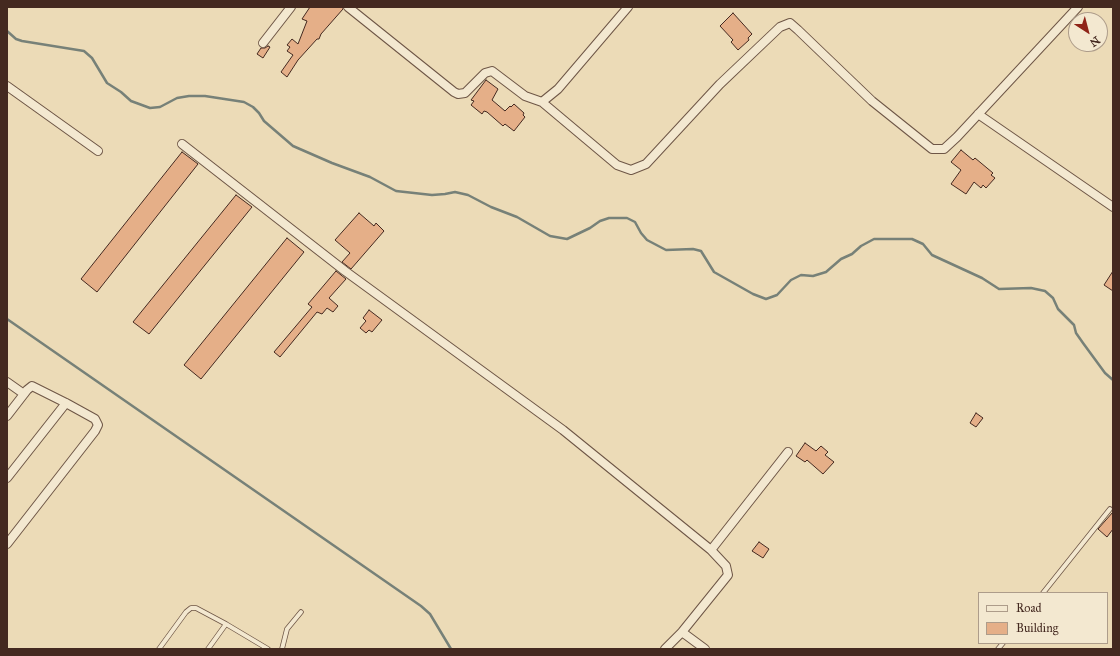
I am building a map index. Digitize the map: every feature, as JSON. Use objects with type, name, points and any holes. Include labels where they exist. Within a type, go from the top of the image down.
[{"type":"street","points":[[263,43],[291,7]]},
{"type":"street","points":[[348,7],[454,92],[458,94],[466,93],[485,73],[492,71],[526,96],[542,102],[617,165],[631,170],[646,164],[720,84],[780,27],[790,24],[872,101],[932,148],[944,149],[1078,7]]},
{"type":"street","points":[[542,102],[558,89],[628,7]]},
{"type":"street","points":[[7,86],[98,151]]},
{"type":"street","points":[[978,114],[1113,207]]},
{"type":"street","points":[[182,144],[346,271],[564,430],[711,550],[726,566],[728,575],[682,632],[665,649]]},
{"type":"street","points":[[7,382],[24,394]]},
{"type":"street","points":[[7,416],[27,390],[32,386],[95,419],[98,425],[95,431],[7,544]]},
{"type":"street","points":[[7,478],[66,403]]},
{"type":"street","points":[[711,550],[788,452]]},
{"type":"street","points":[[682,632],[705,649]]},
{"type":"lane","points":[[1044,592],[1110,509]]},
{"type":"lane","points":[[159,649],[186,612],[191,608],[196,608],[268,649]]},
{"type":"lane","points":[[282,649],[287,629],[301,612]]},
{"type":"lane","points":[[208,649],[226,624]]},
{"type":"building","points":[[310,7],[343,7],[343,9],[321,34],[319,39],[317,39],[298,60],[287,77],[281,72],[293,55],[287,51],[290,47],[287,45],[292,39],[298,44],[307,21],[302,19]]},
{"type":"building","points":[[733,13],[752,34],[748,38],[749,40],[738,50],[731,42],[733,40],[720,26]]},
{"type":"building","points":[[268,46],[270,47],[263,58],[257,54],[261,48]]},
{"type":"building","points":[[486,80],[498,89],[492,100],[505,111],[514,104],[524,113],[523,115],[525,117],[514,131],[505,124],[503,126],[487,112],[484,111],[482,114],[471,105],[474,101],[471,100]]},
{"type":"building","points":[[961,150],[973,160],[975,158],[993,173],[991,175],[995,178],[986,188],[983,185],[981,188],[974,182],[966,194],[951,184],[961,170],[951,162]]},
{"type":"building","points":[[182,152],[198,164],[97,292],[81,279]]},
{"type":"building","points":[[236,195],[252,207],[149,334],[133,322]]},
{"type":"building","points":[[359,213],[374,226],[376,223],[384,231],[351,269],[342,262],[350,253],[335,240]]},
{"type":"building","points":[[287,238],[304,252],[201,379],[184,365]]},
{"type":"building","points":[[336,271],[346,279],[329,298],[338,306],[333,312],[327,308],[322,314],[317,312],[280,357],[274,352],[312,307],[308,304]]},
{"type":"building","points":[[1113,271],[1113,291],[1104,285]]},
{"type":"building","points":[[369,310],[382,320],[372,332],[369,330],[366,333],[360,328],[366,321],[363,318]]},
{"type":"building","points":[[976,413],[983,418],[976,427],[970,423]]},
{"type":"building","points":[[805,443],[816,451],[821,446],[828,452],[825,455],[834,462],[823,474],[807,460],[805,462],[796,456]]},
{"type":"building","points":[[1113,512],[1113,529],[1107,537],[1098,529]]},
{"type":"building","points":[[759,542],[769,549],[763,558],[752,551]]},
{"type":"waterway","points":[[7,31],[16,39],[22,41],[84,51],[92,58],[107,83],[131,101],[150,108],[160,107],[177,98],[189,96],[205,96],[244,102],[253,107],[264,121],[293,146],[332,163],[370,177],[396,191],[432,195],[455,192],[468,195],[491,207],[517,217],[550,236],[567,239],[590,228],[600,221],[609,218],[627,218],[635,222],[647,240],[666,250],[693,249],[701,251],[714,272],[753,294],[766,299],[777,295],[791,280],[801,275],[813,276],[826,272],[841,259],[852,254],[861,246],[874,239],[912,239],[923,244],[932,255],[982,278],[999,289],[1031,288],[1045,291],[1053,298],[1058,309],[1074,325],[1076,333],[1083,343],[1105,373],[1113,380]]},
{"type":"waterway","points":[[7,319],[421,606],[430,614],[451,649]]}]
